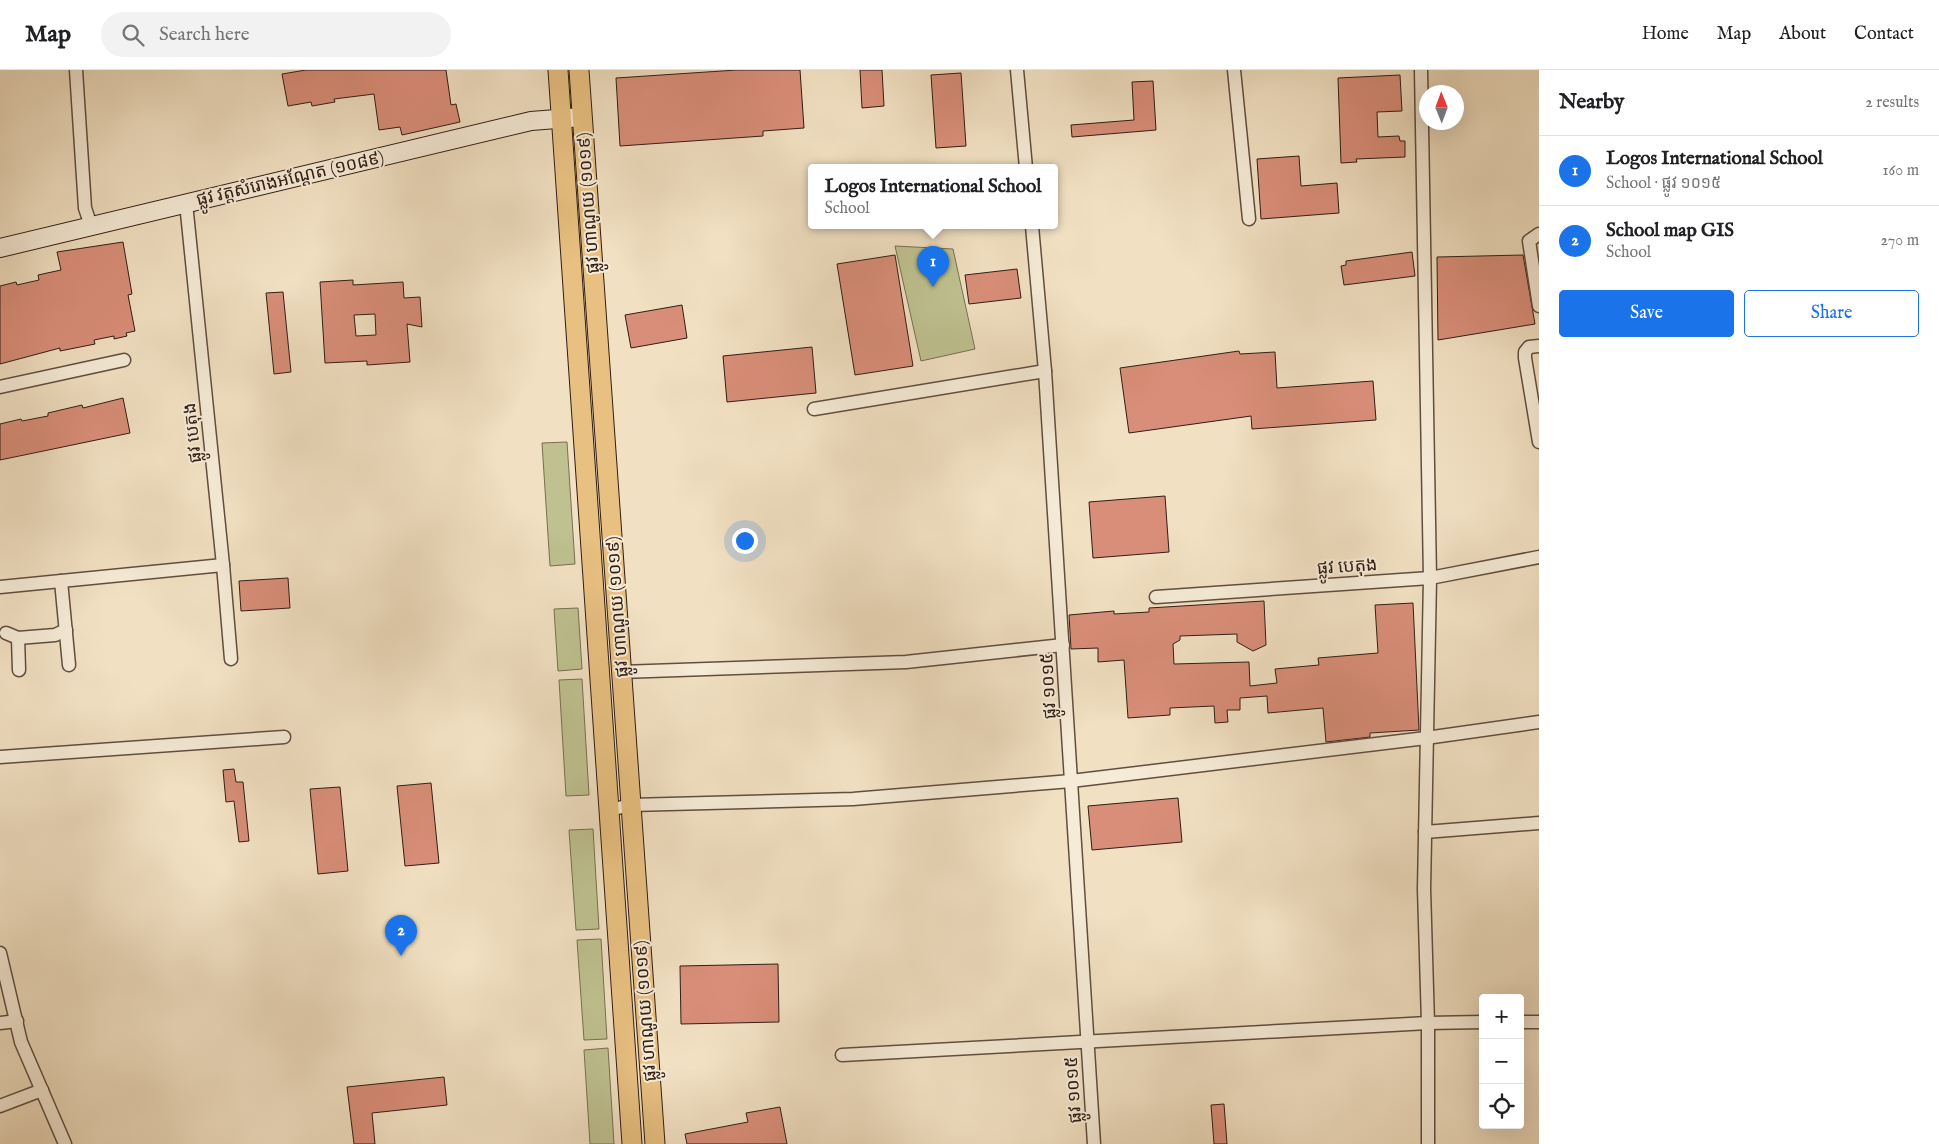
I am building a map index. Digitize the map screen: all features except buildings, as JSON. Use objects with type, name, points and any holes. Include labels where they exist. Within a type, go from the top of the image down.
[{"type":"main road","name":"ផ្លូវ ហាណូយ (១០១៩)","points":[[558,70],[632,1144]]},
{"type":"main road","name":"ផ្លូវ ហាណូយ (១០១៩)","points":[[579,70],[654,1144]]},
{"type":"main road","name":"ផ្លូវ វត្តសំរោងអណ្ដែត (១០៨៩)","points":[[0,248],[531,121],[582,117]]},
{"type":"street","points":[[76,70],[85,208],[91,226]]},
{"type":"street","points":[[1017,70],[1026,164]]},
{"type":"street","points":[[1234,70],[1249,219]]},
{"type":"street","points":[[1421,70],[1430,578],[1424,889],[1428,1023],[1428,1144]]},
{"type":"street","name":"ផ្លូវ បេតុង","points":[[186,203],[231,659]]},
{"type":"street","name":"ផ្លូវ ១០១៥","points":[[1032,229],[1045,371],[1094,1144]]},
{"type":"street","points":[[1539,234],[1529,242],[1539,306]]},
{"type":"street","points":[[1539,346],[1529,348],[1525,352],[1539,442]]},
{"type":"street","points":[[0,387],[124,360]]},
{"type":"street","points":[[814,409],[1045,371]]},
{"type":"street","name":"ផ្លូវ បេតុង","points":[[1156,597],[1430,578],[1539,557]]},
{"type":"street","points":[[0,587],[223,565]]},
{"type":"street","points":[[61,581],[69,665]]},
{"type":"street","points":[[19,670],[12,635],[55,634],[66,630]]},
{"type":"street","points":[[621,672],[906,662],[1063,645]]},
{"type":"street","points":[[609,810],[631,805],[853,799],[1071,781],[1426,738],[1539,722]]},
{"type":"street","points":[[0,757],[284,737]]},
{"type":"street","points":[[1425,832],[1539,823]]},
{"type":"street","points":[[0,953],[22,1042],[65,1144]]},
{"type":"street","points":[[0,1023],[17,1021]]},
{"type":"street","points":[[842,1055],[1428,1023],[1479,1022]]},
{"type":"street","points":[[1524,1022],[1539,1022]]},
{"type":"street","points":[[0,1106],[42,1090]]},
{"type":"green space","points":[[895,246],[953,249],[975,349],[921,361]]},
{"type":"green space","points":[[567,442],[575,564],[550,566],[542,443]]},
{"type":"green space","points":[[578,608],[582,669],[558,671],[554,609]]},
{"type":"green space","points":[[582,679],[589,795],[566,796],[559,680]]},
{"type":"green space","points":[[593,829],[599,929],[576,930],[569,830]]},
{"type":"green space","points":[[601,939],[607,1039],[584,1040],[577,940]]},
{"type":"green space","points":[[608,1048],[614,1144],[590,1144],[584,1050]]},
{"type":"place","name":"Logos International School","points":[[933,287]]},
{"type":"place","name":"School map GIS","points":[[401,956]]}]
